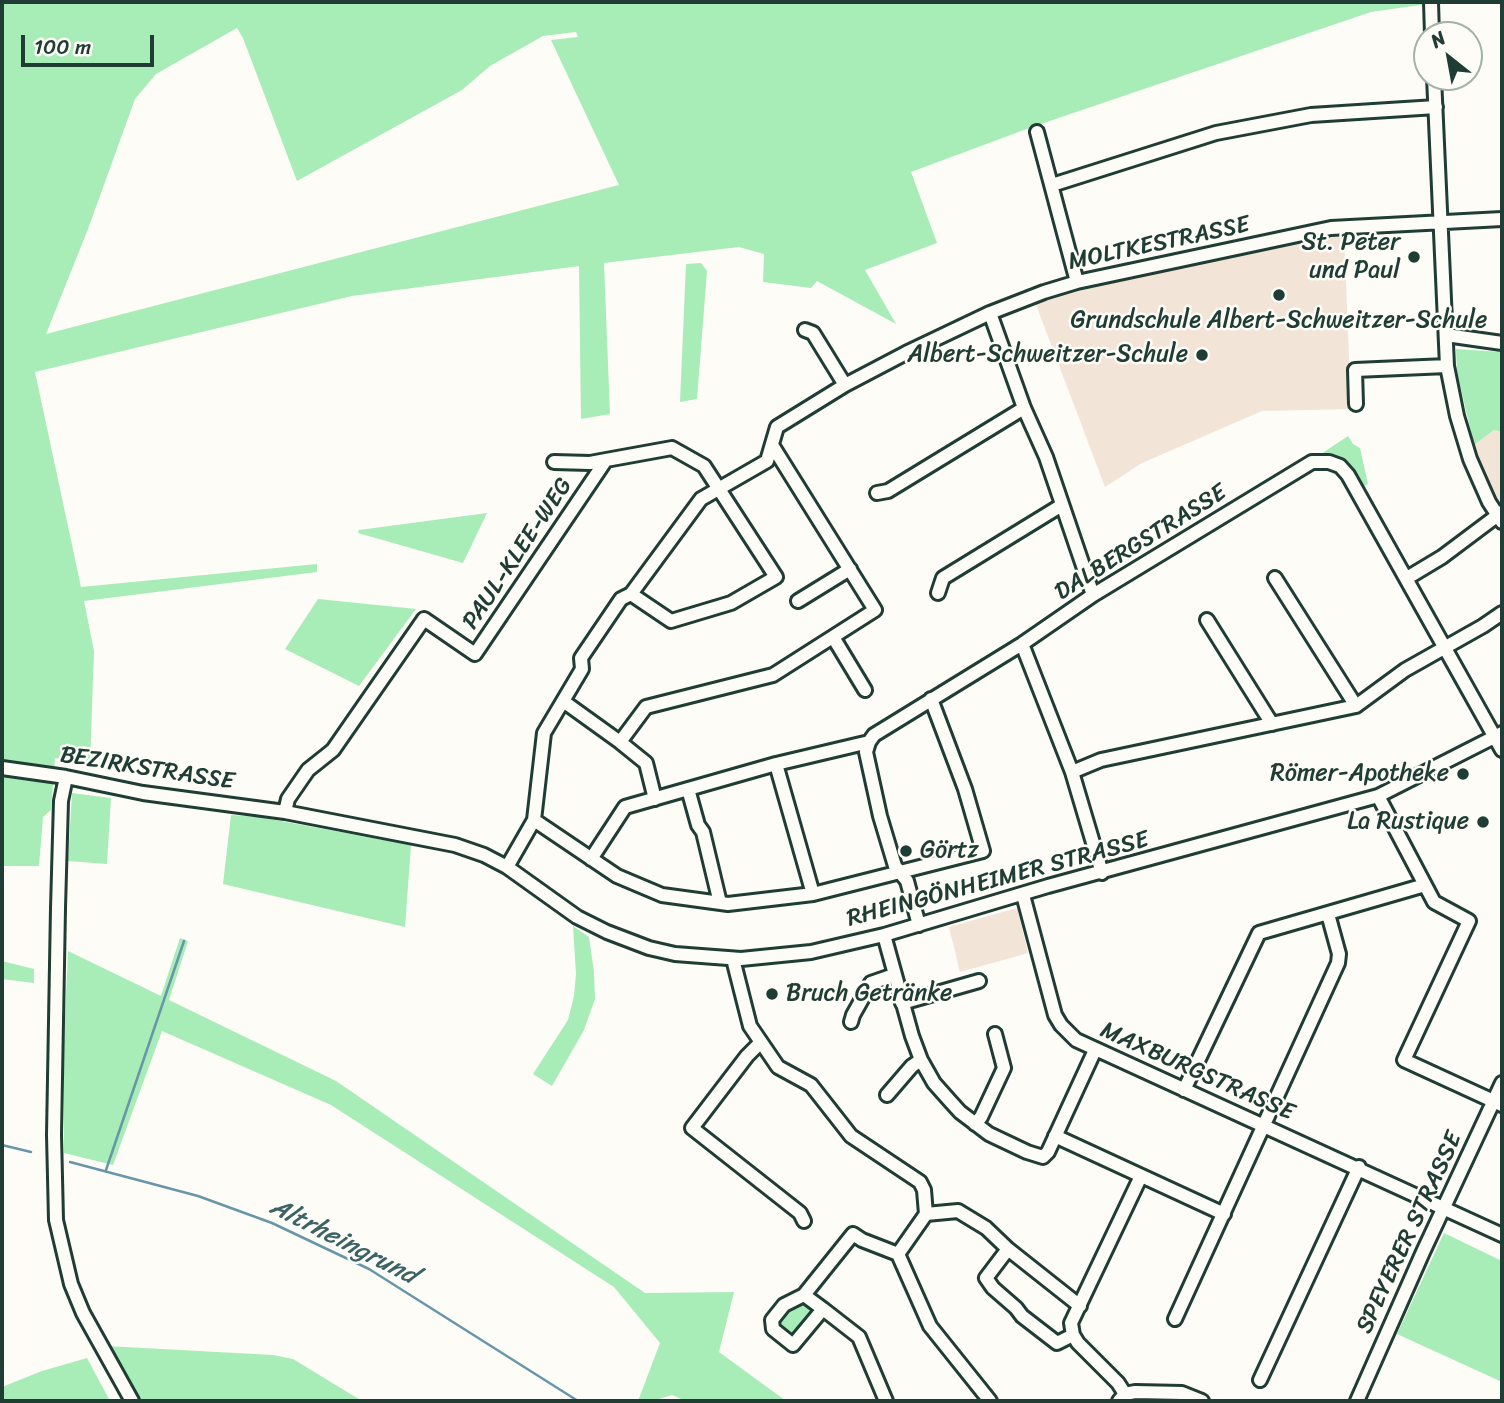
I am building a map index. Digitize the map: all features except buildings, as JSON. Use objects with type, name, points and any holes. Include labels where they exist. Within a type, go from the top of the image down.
[{"type":"street","points":[[1431,2],[1432,21]]},
{"type":"street","points":[[1407,578],[1501,517],[1470,459],[1457,416],[1447,366],[1435,91]]},
{"type":"street","points":[[1052,185],[1216,133],[1311,115],[1436,107]]},
{"type":"street","points":[[1037,132],[1077,282]]},
{"type":"street","name":"MOLTKESTRASSE","points":[[534,820],[544,733],[582,670],[581,658],[621,598],[631,593],[701,499],[767,461],[778,427],[845,385],[990,313],[1077,282],[1331,228],[1502,219]]},
{"type":"street","points":[[990,313],[1024,408],[1045,457],[1093,595]]},
{"type":"street","points":[[805,330],[813,333],[845,385]]},
{"type":"street","points":[[1446,335],[1502,343]]},
{"type":"street","points":[[1356,404],[1355,370],[1447,366]]},
{"type":"street","points":[[877,493],[888,491],[1024,408]]},
{"type":"street","points":[[620,742],[646,707],[773,675],[875,610],[772,445]]},
{"type":"street","name":"PAUL-KLEE-WEG","points":[[554,462],[590,463],[671,447],[704,466],[776,577],[732,603],[671,621],[631,593]]},
{"type":"street","name":"PAUL-KLEE-WEG","points":[[285,812],[288,799],[308,770],[332,750],[424,619],[475,654],[606,460]]},
{"type":"street","name":"DALBERGSTRASSE","points":[[869,742],[884,727],[1022,644],[1093,595],[1312,462],[1329,462],[1348,475],[1445,647],[1499,735],[1502,750]]},
{"type":"street","points":[[938,593],[943,578],[1062,505]]},
{"type":"street","points":[[798,601],[850,569]]},
{"type":"street","points":[[1275,578],[1356,706]]},
{"type":"street","points":[[1072,772],[1101,760],[1356,706],[1405,670],[1502,612]]},
{"type":"street","points":[[1207,620],[1272,724]]},
{"type":"street","points":[[833,637],[865,691]]},
{"type":"street","points":[[1022,644],[1072,772],[1102,873]]},
{"type":"street","points":[[507,867],[534,820],[617,876],[662,895],[740,905],[813,894],[983,852],[965,789],[931,699]]},
{"type":"street","points":[[563,701],[646,764],[655,799]]},
{"type":"street","name":"RHEINGÖNHEIMER STRASSE","points":[[507,867],[578,917],[607,932],[649,948],[675,954],[733,959],[811,952],[884,935],[1378,796],[1499,735]]},
{"type":"street","points":[[591,859],[625,807],[869,742]]},
{"type":"street","points":[[869,742],[866,752],[880,816],[895,866],[907,881],[919,925]]},
{"type":"street","points":[[776,765],[813,894]]},
{"type":"street","name":"BEZIRKSTRASSE","points":[[2,768],[66,776],[143,793],[285,812],[455,845],[507,867]]},
{"type":"street","points":[[66,776],[61,801],[58,922],[54,1135],[56,1220],[71,1284],[83,1313],[132,1401]]},
{"type":"street","points":[[688,789],[698,825],[703,832],[720,903]]},
{"type":"street","points":[[1378,796],[1434,902],[1469,921],[1404,1060],[1498,1103]]},
{"type":"street","points":[[1184,1090],[1259,933],[1425,885]]},
{"type":"street","name":"MAXBURGSTRASSE","points":[[1023,895],[1055,1015],[1076,1040],[1359,1167],[1502,1235]]},
{"type":"street","points":[[1175,1319],[1338,963],[1338,949],[1328,914]]},
{"type":"street","points":[[884,935],[921,1060],[934,1083],[975,1124],[1003,1142],[1038,1156],[1043,1157],[1048,1152],[1095,1050]]},
{"type":"street","points":[[733,959],[750,1026],[778,1067],[811,1085],[851,1136],[920,1182],[924,1190],[926,1214],[898,1254]]},
{"type":"street","points":[[852,1022],[853,1015],[871,983],[894,975]]},
{"type":"street","points":[[902,1003],[979,981]]},
{"type":"street","points":[[975,1124],[981,1117],[1004,1068],[995,1034]]},
{"type":"street","points":[[760,1043],[692,1128],[800,1213],[804,1222]]},
{"type":"street","points":[[887,1095],[912,1066],[921,1060]]},
{"type":"street","name":"SPEYERER STRASSE","points":[[1357,1401],[1444,1208],[1498,1103],[1502,1083]]},
{"type":"street","points":[[1055,1136],[1224,1214]]},
{"type":"street","points":[[1260,1380],[1359,1167]]},
{"type":"street","points":[[1141,1176],[1071,1322],[1073,1335],[1118,1383],[1122,1398],[1182,1393],[1202,1401]]},
{"type":"street","points":[[926,1214],[958,1211],[986,1228],[1008,1249],[1080,1306]]},
{"type":"street","points":[[822,1309],[793,1345],[773,1329],[772,1320],[784,1306],[804,1295],[853,1234],[898,1254],[930,1326],[990,1401]]},
{"type":"street","points":[[1008,1249],[986,1278],[993,1288],[1022,1316],[1057,1343],[1073,1335]]},
{"type":"street","points":[[804,1295],[859,1337],[886,1401]]},
{"type":"shaded area","name":"Albert-Schweitzer-Schule","points":[[1344,234],[1351,409],[1262,411],[1142,463],[1105,487],[1035,302],[1078,289]]},
{"type":"shaded area","points":[[1494,430],[1502,432],[1500,506],[1482,470],[1474,445]]},
{"type":"shaded area","points":[[1017,908],[1028,953],[960,972],[949,927]]},
{"type":"green space","points":[[2,2],[1427,2],[1371,12],[1032,127],[911,172],[937,243],[865,270],[896,324],[817,281],[811,288],[763,282],[764,254],[739,247],[604,263],[610,414],[581,419],[579,266],[352,296],[35,372],[81,587],[317,564],[317,572],[84,601],[94,651],[90,764],[55,758],[51,810],[43,817],[39,866],[2,866]],"holes":[[[237,28],[297,181],[462,90],[490,66],[543,36],[576,32],[578,37],[551,40],[619,185],[46,334],[135,99],[156,74]]]},
{"type":"green space","points":[[701,263],[707,271],[697,399],[680,402],[686,264]]},
{"type":"green space","points":[[1456,349],[1502,352],[1502,432],[1494,430],[1474,445],[1457,372]]},
{"type":"green space","points":[[1348,436],[1353,444],[1360,448],[1368,484],[1361,488],[1318,456]]},
{"type":"green space","points":[[487,513],[463,563],[358,533],[359,530]]},
{"type":"green space","points":[[318,599],[416,609],[359,686],[285,649]]},
{"type":"green space","points":[[72,793],[111,798],[107,864],[68,861]]},
{"type":"green space","points":[[231,815],[259,817],[411,845],[405,927],[223,884]]},
{"type":"green space","points":[[573,926],[589,937],[595,999],[584,1030],[552,1086],[533,1074],[568,1020],[576,974]]},
{"type":"green space","points":[[180,938],[188,941],[169,1000],[336,1081],[645,1293],[734,1292],[719,1352],[786,1401],[686,1401],[672,1395],[652,1401],[638,1401],[660,1343],[614,1287],[331,1105],[162,1031],[113,1165],[64,1153],[64,1042],[68,951],[161,996]]},
{"type":"green space","points":[[2,961],[34,969],[34,983],[2,979]]},
{"type":"green space","points":[[1444,1233],[1502,1261],[1502,1382],[1397,1334]]},
{"type":"green space","points":[[805,1296],[820,1309],[794,1338],[777,1321],[791,1304]]},
{"type":"green space","points":[[106,1346],[273,1355],[293,1359],[362,1401],[138,1401]]},
{"type":"green space","points":[[87,1358],[110,1401],[2,1401],[2,1387],[42,1371]]},
{"type":"waterway","points":[[106,1170],[184,941]]},
{"type":"waterway","name":"Altrheingrund","points":[[2,1145],[31,1152]]},
{"type":"waterway","name":"Altrheingrund","points":[[70,1162],[198,1196],[272,1223],[369,1269],[578,1401]]},
{"type":"place","name":"St. Peter und Paul","points":[[1414,257]]},
{"type":"place","name":"Grundschule Albert-Schweitzer-Schule","points":[[1279,295]]},
{"type":"place","name":"Albert-Schweitzer-Schule","points":[[1202,355]]},
{"type":"place","name":"Römer-Apotheke","points":[[1463,774]]},
{"type":"place","name":"La Rustique","points":[[1483,822]]},
{"type":"place","name":"Görtz","points":[[906,851]]},
{"type":"place","name":"Bruch Getränke","points":[[772,994]]}]
